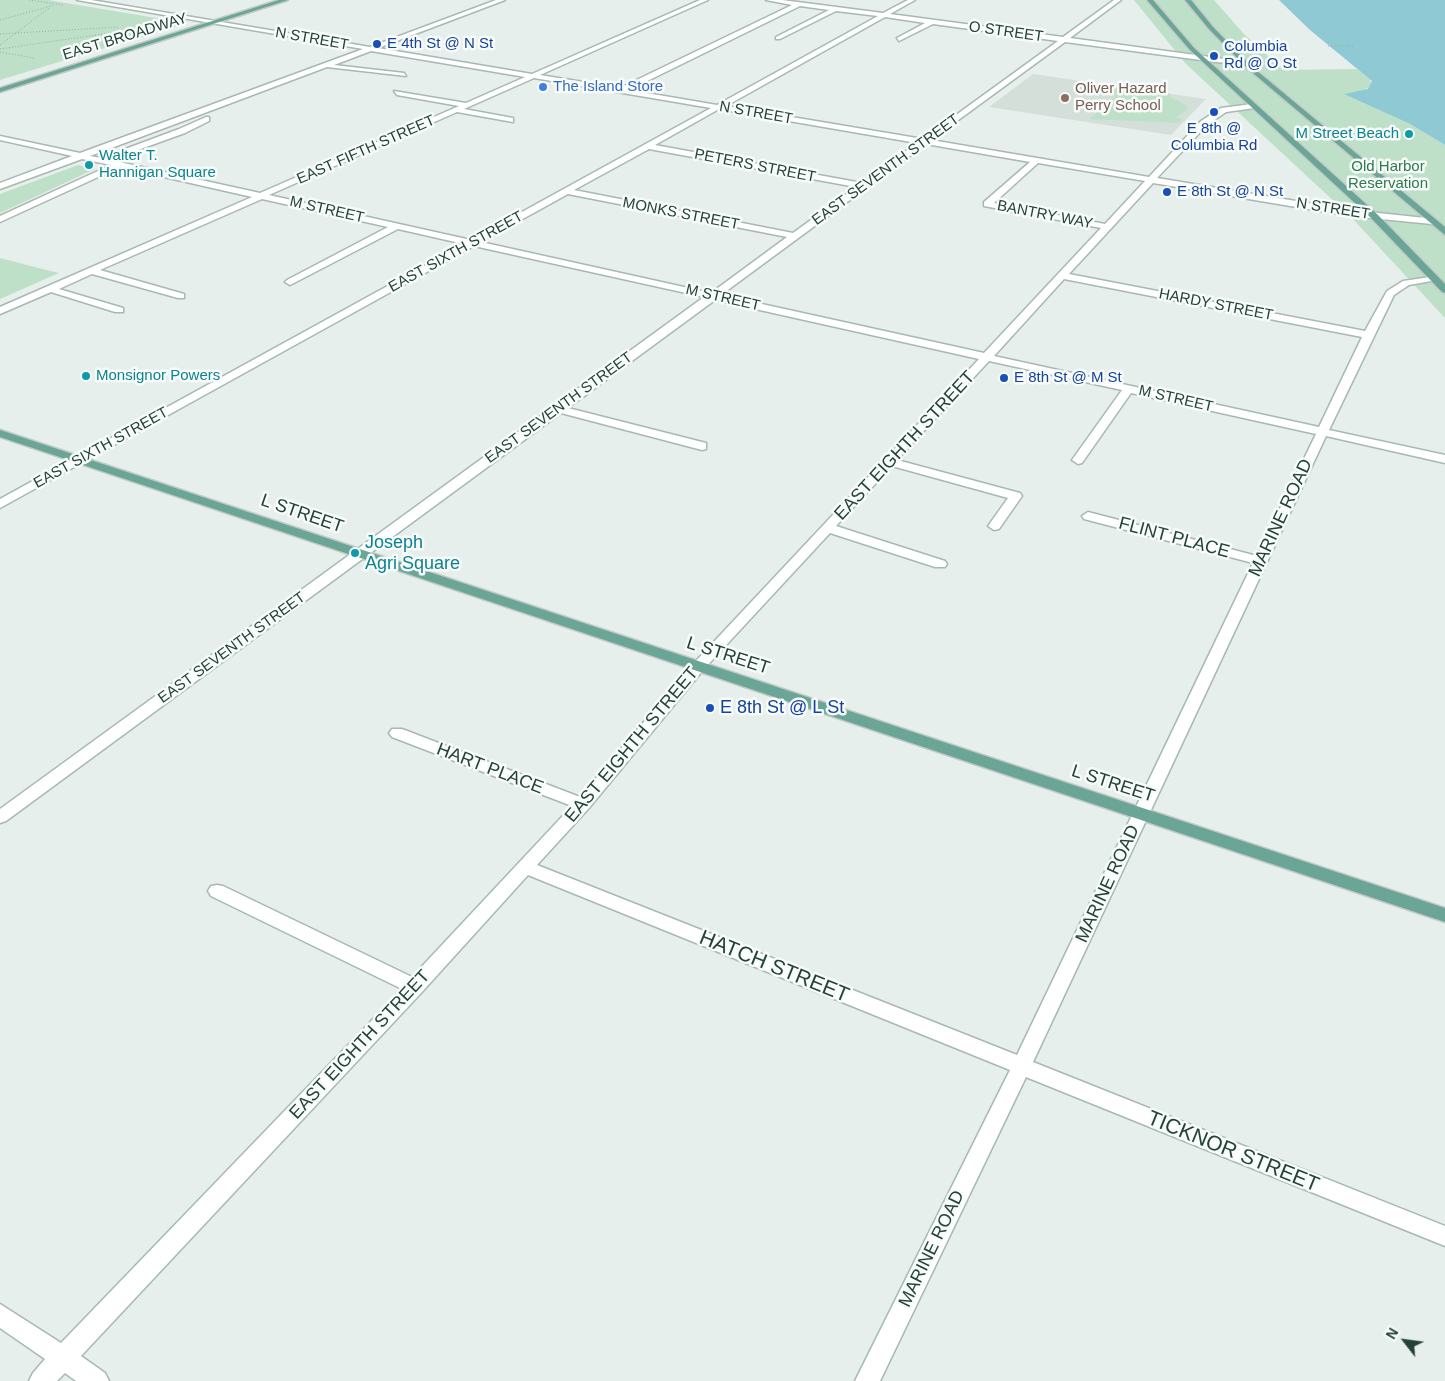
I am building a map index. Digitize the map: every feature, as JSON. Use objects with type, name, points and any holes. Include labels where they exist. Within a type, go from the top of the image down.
[{"type":"main road","name":"EAST BROADWAY","points":[[0,90],[286,0]]},
{"type":"main road","points":[[1150,0],[1171,27],[1200,58],[1374,216],[1439,284]]},
{"type":"main road","points":[[1188,0],[1211,28],[1244,62],[1445,232]]},
{"type":"main road","name":"L STREET","points":[[0,433],[1445,915]]},
{"type":"street","name":"N STREET","points":[[80,0],[1374,216],[1432,221]]},
{"type":"street","points":[[0,186],[502,0]]},
{"type":"street","name":"EAST FIFTH STREET","points":[[0,311],[705,0]]},
{"type":"street","name":"O STREET","points":[[769,0],[1200,58],[1244,62]]},
{"type":"street","name":"EAST SIXTH STREET","points":[[0,504],[912,0]]},
{"type":"street","name":"EAST SEVENTH STREET","points":[[0,817],[1118,0]]},
{"type":"street","points":[[621,90],[800,3]]},
{"type":"street","points":[[778,38],[835,9]]},
{"type":"street","points":[[899,39],[932,22]]},
{"type":"street","points":[[326,65],[404,75]]},
{"type":"street","points":[[103,160],[182,131],[268,86]]},
{"type":"street","points":[[397,93],[467,106]]},
{"type":"street","name":"EAST EIGHTH STREET","points":[[41,1381],[415,987],[526,867],[584,804],[699,666],[1064,276],[1152,179],[1212,116],[1230,108],[1252,106]]},
{"type":"street","points":[[458,110],[510,120]]},
{"type":"street","name":"M STREET","points":[[0,138],[1445,459]]},
{"type":"street","name":"PETERS STREET","points":[[648,146],[864,186]]},
{"type":"street","name":"BANTRY WAY","points":[[1037,160],[988,204],[1108,227]]},
{"type":"street","points":[[0,219],[120,164]]},
{"type":"street","name":"MONKS STREET","points":[[566,191],[795,236]]},
{"type":"street","points":[[290,282],[397,226]]},
{"type":"street","points":[[92,271],[182,296]]},
{"type":"street","name":"HARDY STREET","points":[[1064,276],[1368,335]]},
{"type":"street","name":"MARINE ROAD","points":[[867,1381],[1021,1067],[1382,306],[1390,293],[1412,281],[1439,284]]},
{"type":"street","points":[[50,289],[119,310]]},
{"type":"street","points":[[1078,460],[1129,388]]},
{"type":"street","points":[[559,408],[702,446]]},
{"type":"street","points":[[890,462],[1016,496],[994,526]]},
{"type":"street","name":"FLINT PLACE","points":[[1088,516],[1260,561]]},
{"type":"street","points":[[829,528],[940,564]]},
{"type":"street","name":"HART PLACE","points":[[397,733],[584,804]]},
{"type":"street","name":"HATCH STREET","points":[[526,867],[1021,1067]]},
{"type":"street","points":[[217,891],[415,987]]},
{"type":"street","name":"TICKNOR STREET","points":[[1021,1067],[1445,1236]]},
{"type":"street","points":[[0,1315],[97,1381]]},
{"type":"path","points":[[28,0],[67,6]]},
{"type":"path","points":[[0,20],[60,3]]},
{"type":"path","points":[[0,45],[20,32],[51,6]]},
{"type":"path","points":[[0,34],[121,27]]},
{"type":"path","points":[[0,51],[117,32]]},
{"type":"path","points":[[1328,46],[1354,46]]},
{"type":"path","points":[[0,51],[35,58]]},
{"type":"shaded area","points":[[1033,74],[1206,99],[1171,135],[989,107]]},
{"type":"green space","points":[[0,0],[48,0],[180,22],[180,25],[0,80]]},
{"type":"green space","name":"Old Harbor Reservation","points":[[1134,0],[1214,0],[1243,33],[1283,70],[1357,69],[1370,79],[1372,86],[1362,91],[1345,94],[1410,124],[1445,145],[1445,318],[1350,216],[1186,64]]},
{"type":"green space","points":[[1083,82],[1171,94],[1169,96],[1187,106],[1187,110],[1176,117],[1183,119],[1179,123],[1090,119],[1117,95],[1075,89]]},
{"type":"green space","points":[[78,165],[95,169],[0,213],[0,194]]},
{"type":"green space","points":[[0,258],[27,265],[59,273],[0,299]]},
{"type":"water","points":[[1279,0],[1445,0],[1445,145],[1410,124],[1344,94],[1368,89],[1372,81],[1310,30]]},
{"type":"place","name":"E 4th St @ N St","points":[[377,44]]},
{"type":"place","name":"Columbia Rd @ O St","points":[[1214,56]]},
{"type":"place","name":"The Island Store","points":[[543,87]]},
{"type":"place","name":"Oliver Hazard Perry School","points":[[1065,98]]},
{"type":"place","name":"E 8th @ Columbia Rd","points":[[1214,112]]},
{"type":"place","name":"M Street Beach","points":[[1409,134]]},
{"type":"place","name":"Walter T. Hannigan Square","points":[[89,165]]},
{"type":"place","name":"E 8th St @ N St","points":[[1167,192]]},
{"type":"place","name":"Monsignor Powers","points":[[86,376]]},
{"type":"place","name":"E 8th St @ M St","points":[[1004,378]]},
{"type":"place","name":"Joseph Agri Square","points":[[355,553]]},
{"type":"place","name":"E 8th St @ L St","points":[[710,708]]}]
